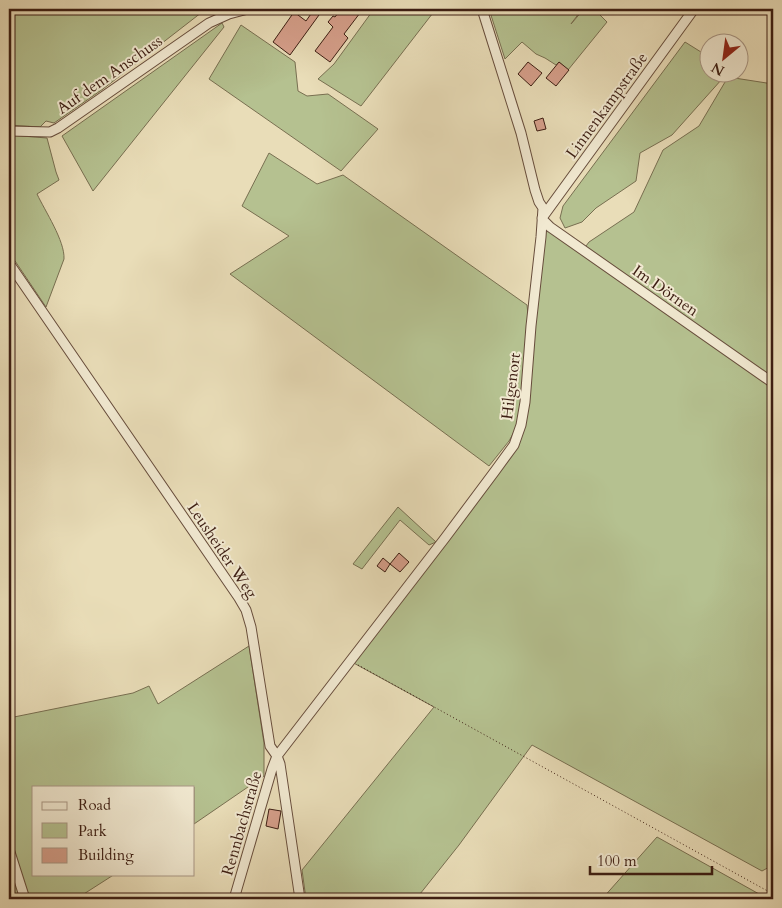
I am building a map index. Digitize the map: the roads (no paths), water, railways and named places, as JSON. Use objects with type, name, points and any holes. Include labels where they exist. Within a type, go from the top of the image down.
[{"type":"street","name":"Auf dem Anschuss","points":[[9,131],[50,132],[58,128],[209,23],[248,9]]},
{"type":"street","name":"Hilgenort","points":[[277,756],[446,538],[514,445],[521,425],[525,402],[543,208],[535,190],[521,133],[482,9]]},
{"type":"street","name":"Linnenkampstraße","points":[[542,219],[694,9]]},
{"type":"street","name":"Im Dörnen","points":[[542,219],[550,227],[773,383]]},
{"type":"street","name":"Leusheider Weg","points":[[9,263],[246,610],[251,627],[270,746],[280,764],[300,899]]},
{"type":"street","name":"Rennbachstraße","points":[[234,899],[277,756]]},
{"type":"street","points":[[9,850],[25,899]]}]
